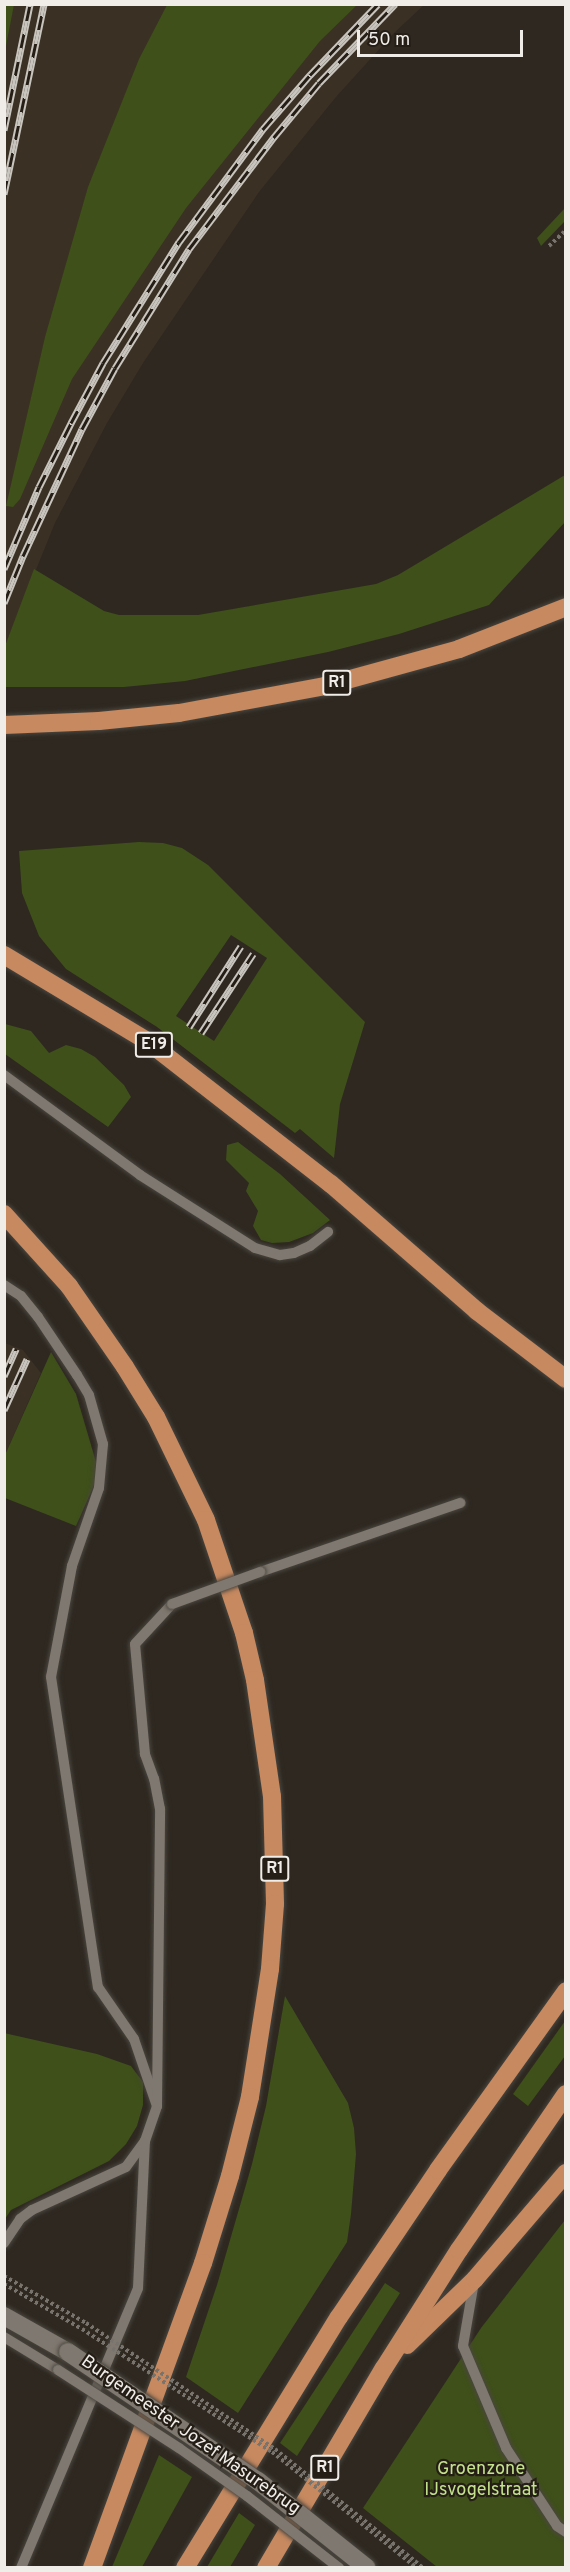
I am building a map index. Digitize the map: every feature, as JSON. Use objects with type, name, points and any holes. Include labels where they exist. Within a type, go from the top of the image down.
[{"type":"highway","name":"R1","points":[[14,725],[99,721],[179,712],[325,686],[459,648],[566,607]]},
{"type":"highway","name":"E19","points":[[4,955],[147,1041],[291,1153],[496,1326],[566,1379]]},
{"type":"highway","name":"R1","points":[[4,1214],[69,1286],[120,1359],[156,1416],[206,1520],[237,1611],[253,1671],[272,1796],[275,1862],[271,1960],[250,2097],[230,2176],[204,2263],[92,2568]]},
{"type":"highway","points":[[185,2568],[339,2317],[450,2153],[566,1991]]},
{"type":"highway","name":"R1","points":[[266,2568],[384,2368],[459,2250],[566,2094]]},
{"type":"highway","name":"R1","points":[[384,2368],[475,2279],[566,2173]]},
{"type":"street","name":"Burgemeester Jozef Masurebrug","points":[[4,2316],[68,2352],[258,2481],[367,2568]]},
{"type":"lane","points":[[4,1075],[140,1175],[255,1248],[280,1255],[294,1253],[310,1246],[328,1232]]},
{"type":"lane","points":[[4,1285],[21,1296],[77,1375],[89,1395],[103,1444],[99,1488],[72,1566],[51,1677],[98,1987],[134,2039],[157,2106]]},
{"type":"lane","points":[[21,2568],[138,2288],[145,2141],[157,2106],[160,1809],[154,1779],[145,1754],[135,1644],[171,1604],[460,1503]]},
{"type":"lane","points":[[4,2243],[20,2219],[32,2210],[126,2167],[145,2141]]},
{"type":"lane","points":[[475,2279],[463,2346],[506,2448],[557,2526],[566,2532]]},
{"type":"lane","points":[[4,2337],[123,2410],[227,2482],[339,2568]]},
{"type":"path","points":[[549,246],[566,230]]},
{"type":"path","points":[[4,2276],[86,2323],[275,2449],[415,2564]]},
{"type":"path","points":[[4,2284],[82,2329],[272,2452],[423,2568]]},
{"type":"shaded area","points":[[14,5],[424,5],[394,33],[336,97],[259,192],[143,363],[107,423],[55,523],[5,646],[4,51]]},
{"type":"shaded area","points":[[5,1343],[23,1350],[41,1373],[5,1455]]},
{"type":"green space","points":[[4,5],[14,5],[5,51]]},
{"type":"green space","points":[[167,5],[357,5],[320,41],[186,208],[72,379],[20,499],[13,507],[6,506],[45,337],[88,187],[139,59]]},
{"type":"green space","points":[[565,208],[565,221],[541,246],[537,238]]},
{"type":"green space","points":[[565,475],[565,522],[489,605],[399,634],[328,652],[185,681],[124,687],[5,687],[5,646],[34,569],[104,611],[119,615],[198,615],[376,584],[398,575]]},
{"type":"green space","points":[[139,842],[163,843],[182,848],[208,865],[365,1022],[340,1104],[334,1158],[300,1129],[295,1133],[157,1027],[66,969],[39,936],[22,893],[19,851]],"holes":[[[231,935],[267,958],[214,1041],[176,1016]]]},
{"type":"green space","points":[[5,1024],[31,1031],[49,1053],[66,1045],[81,1049],[95,1057],[124,1085],[131,1097],[108,1127],[5,1054]]},
{"type":"green space","points":[[238,1142],[280,1174],[330,1220],[313,1233],[289,1242],[272,1243],[261,1240],[253,1226],[258,1211],[246,1191],[249,1183],[226,1160],[227,1145]]},
{"type":"green space","points":[[51,1352],[76,1394],[96,1462],[95,1483],[76,1526],[5,1498],[5,1455]]},
{"type":"green space","points":[[285,1996],[348,2103],[354,2128],[356,2154],[351,2214],[347,2242],[238,2413],[186,2377],[217,2285],[252,2164],[266,2106]]},
{"type":"green space","points":[[565,2021],[565,2056],[528,2106],[513,2094]]},
{"type":"green space","points":[[4,2033],[97,2054],[131,2066],[143,2082],[143,2105],[137,2126],[126,2144],[109,2161],[11,2210],[5,2219]]},
{"type":"green space","name":"Groenzone IJsvogelstraat","points":[[565,2220],[565,2567],[437,2567],[363,2508],[481,2328]]},
{"type":"green space","points":[[385,2283],[400,2293],[297,2456],[280,2443]]},
{"type":"green space","points":[[159,2455],[192,2477],[142,2567],[112,2567]]},
{"type":"green space","points":[[239,2513],[255,2525],[230,2567],[207,2567]]},
{"type":"railway","points":[[4,130],[30,4]]},
{"type":"railway","points":[[4,194],[44,4]]},
{"type":"railway","points":[[4,569],[39,487],[103,363],[179,242],[263,129],[310,75],[378,4]]},
{"type":"railway","points":[[4,603],[23,556],[82,429],[115,368],[189,249],[274,137],[319,83],[395,4]]},
{"type":"railway","points":[[189,1027],[241,946]]},
{"type":"railway","points":[[201,1033],[253,954]]},
{"type":"railway","points":[[4,1376],[16,1349]]},
{"type":"railway","points":[[4,1410],[27,1359]]}]
